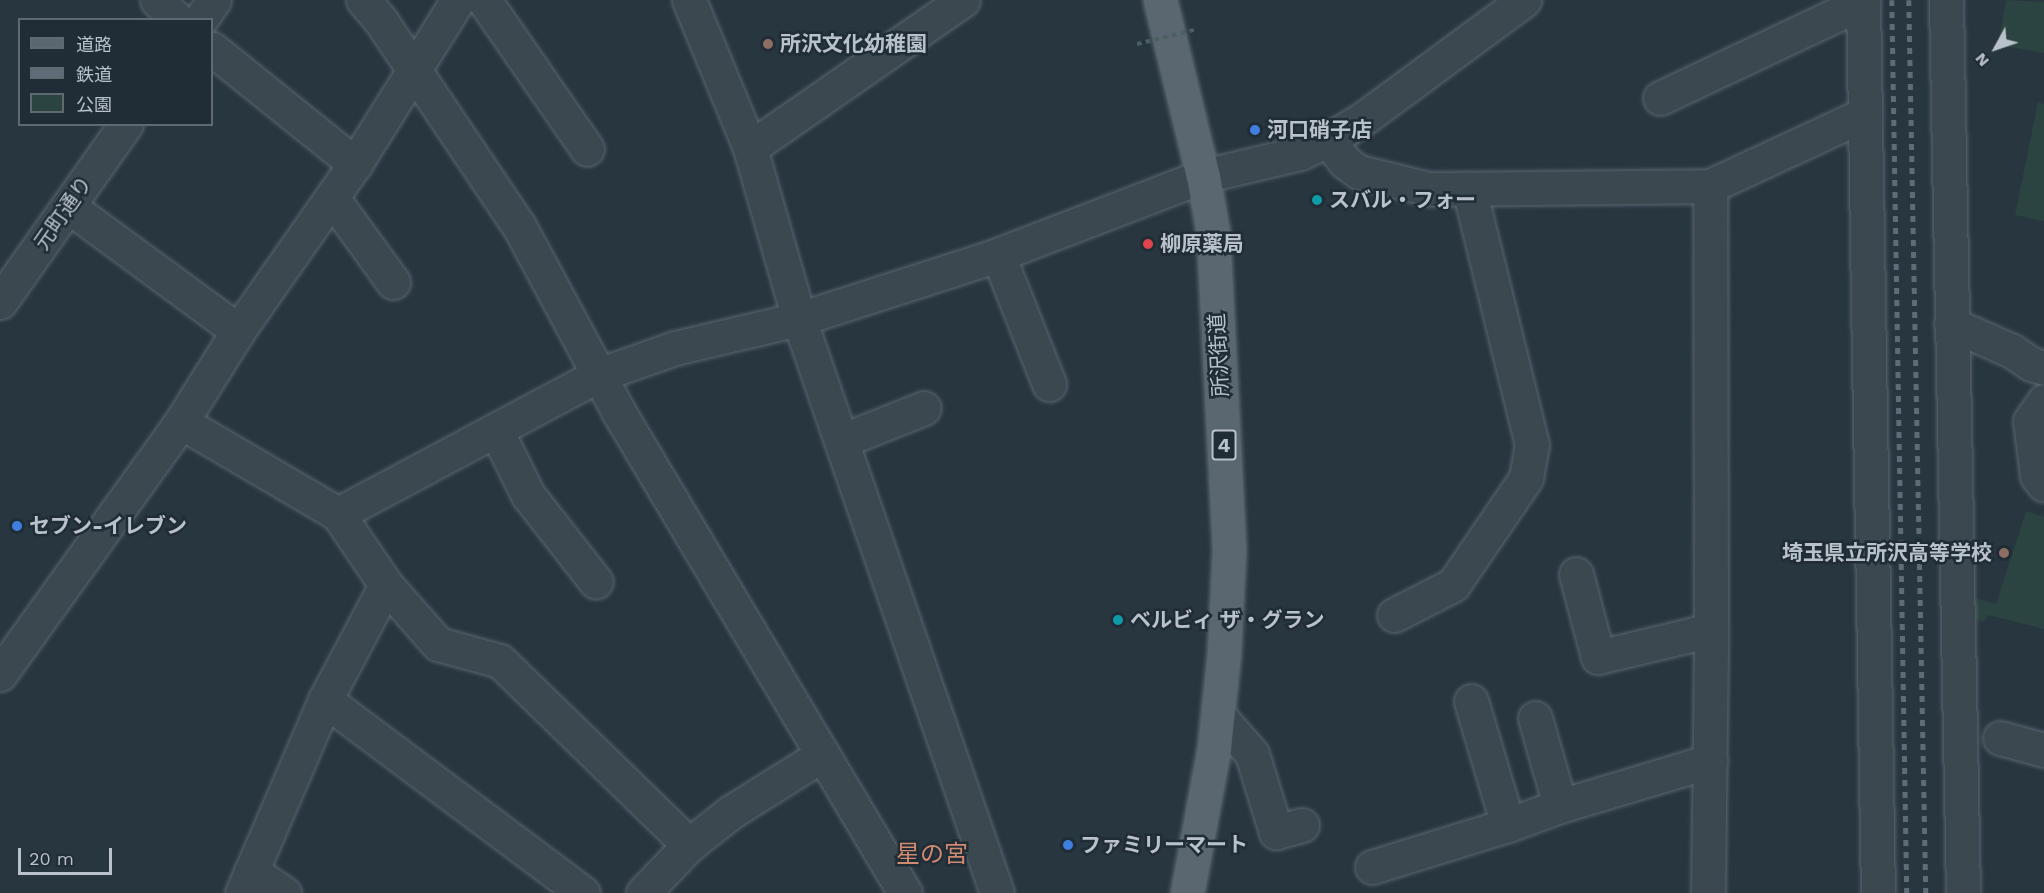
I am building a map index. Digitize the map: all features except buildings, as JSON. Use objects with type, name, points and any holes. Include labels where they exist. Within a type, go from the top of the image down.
[{"type":"main road","name":"所沢街道","points":[[1160,0],[1203,176],[1213,233],[1229,550],[1218,715],[1187,893]]},
{"type":"street","points":[[157,0],[176,18]]},
{"type":"street","points":[[201,18],[214,0]]},
{"type":"street","points":[[363,0],[415,72],[519,226],[598,375],[905,893]]},
{"type":"street","points":[[0,674],[181,422],[238,331],[355,164],[415,72],[458,0]]},
{"type":"street","points":[[484,0],[587,149]]},
{"type":"street","points":[[689,0],[750,148],[799,319],[997,893]]},
{"type":"street","points":[[750,148],[963,0]]},
{"type":"street","points":[[338,514],[598,375],[675,348],[799,319],[998,255],[1203,176],[1300,153],[1328,140],[1425,75],[1524,0]]},
{"type":"street","points":[[1946,0],[1963,893]]},
{"type":"street","points":[[1660,98],[1863,1],[1878,893]]},
{"type":"street","points":[[213,49],[355,164]]},
{"type":"street","points":[[1328,140],[1346,162],[1359,172],[1429,189],[1710,186],[1865,114]]},
{"type":"street","name":"元町通り","points":[[0,302],[125,126]]},
{"type":"street","points":[[1702,891],[1710,761],[1710,186]]},
{"type":"street","points":[[1394,615],[1453,585],[1526,478],[1532,445],[1469,189]]},
{"type":"street","points":[[332,198],[393,282]]},
{"type":"street","points":[[68,206],[238,331]]},
{"type":"street","points":[[998,255],[1049,384]]},
{"type":"street","points":[[1951,324],[2012,351],[2031,364],[2044,368]]},
{"type":"street","points":[[2044,401],[2030,421],[2037,476],[2044,485]]},
{"type":"street","points":[[841,441],[924,408]]},
{"type":"street","points":[[181,422],[338,514],[386,585],[438,644],[500,661],[689,844]]},
{"type":"street","points":[[496,430],[528,495],[596,582]]},
{"type":"street","points":[[1576,574],[1598,657],[1711,630]]},
{"type":"street","points":[[284,893],[247,882],[325,700],[386,585]]},
{"type":"street","points":[[325,700],[582,893]]},
{"type":"street","points":[[1471,702],[1508,825]]},
{"type":"street","points":[[1218,715],[1252,754],[1276,832],[1302,825]]},
{"type":"street","points":[[1535,718],[1560,806]]},
{"type":"street","points":[[2000,738],[2044,750]]},
{"type":"street","points":[[643,893],[689,844],[731,812],[822,754]]},
{"type":"street","points":[[1372,867],[1508,825],[1560,806],[1710,761]]},
{"type":"path","points":[[1137,44],[1194,30]]},
{"type":"green space","points":[[2006,0],[2044,2],[2044,53],[1998,45]]},
{"type":"green space","points":[[2038,102],[2044,104],[2044,221],[2015,215]]},
{"type":"green space","points":[[2026,511],[2044,517],[2044,629],[1988,615],[1984,622],[1970,618],[1968,596],[1996,604]]},
{"type":"railway","points":[[1892,0],[1907,893]]},
{"type":"railway","points":[[1909,0],[1926,893]]},
{"type":"place","name":"所沢文化幼稚園","points":[[768,44]]},
{"type":"place","name":"河口硝子店","points":[[1255,130]]},
{"type":"place","name":"スバル・フォー","points":[[1317,200]]},
{"type":"place","name":"柳原薬局","points":[[1148,244]]},
{"type":"place","name":"セブン-イレブン","points":[[17,526]]},
{"type":"place","name":"埼玉県立所沢高等学校","points":[[2004,553]]},
{"type":"place","name":"ベルビィ ザ・グラン","points":[[1118,620]]},
{"type":"place","name":"ファミリーマート","points":[[1068,845]]},
{"type":"district","name":"星の宮","points":[[932,855]]}]
